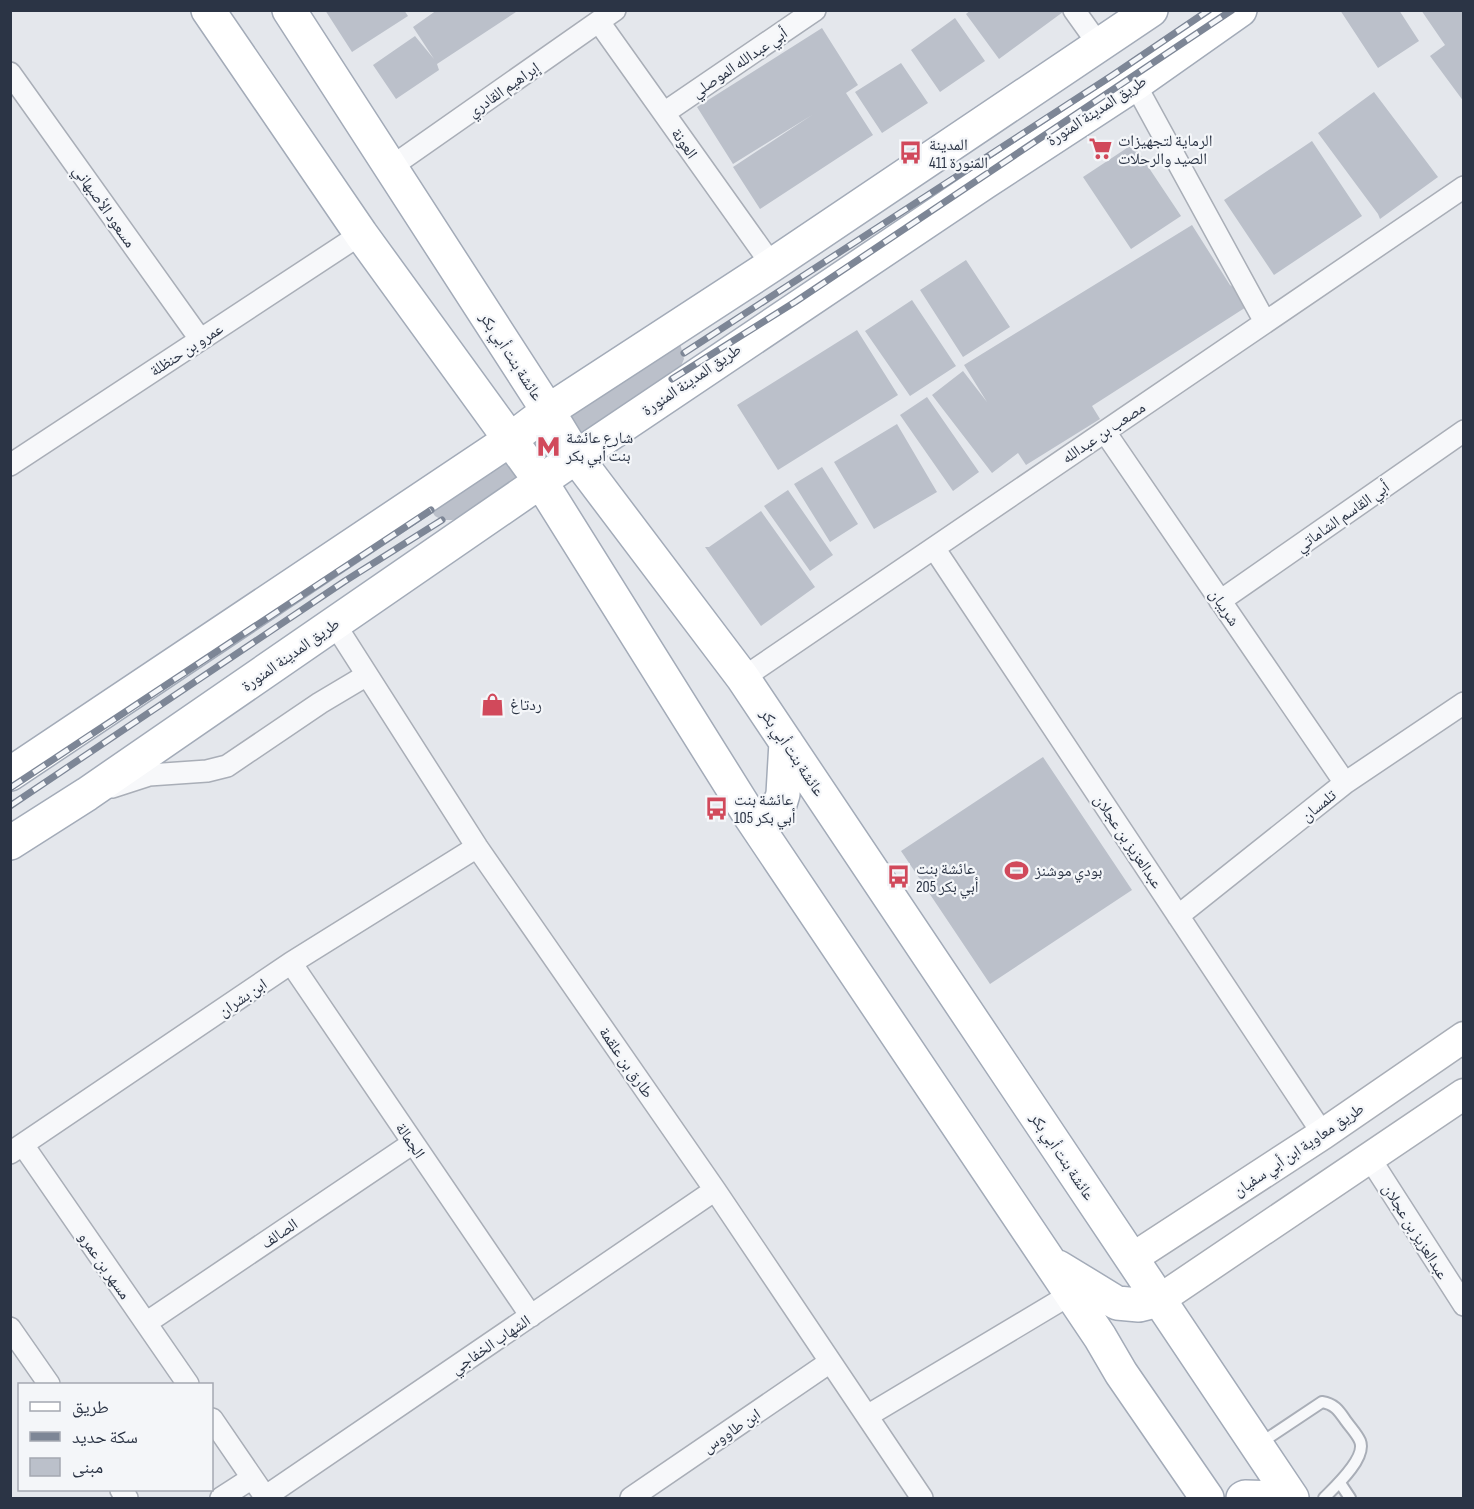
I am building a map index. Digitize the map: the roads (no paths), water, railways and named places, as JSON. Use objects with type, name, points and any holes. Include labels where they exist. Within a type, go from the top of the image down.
[{"type":"main road","points":[[208,10],[361,234],[541,483],[750,816],[1100,1337],[1121,1373],[1207,1498]]},
{"type":"main road","name":"عائشة بنت أبي بكر","points":[[289,10],[576,458],[743,678],[1292,1498]]},
{"type":"main road","points":[[10,774],[511,439],[548,411],[772,265],[1151,10]]},
{"type":"main road","name":"طريق المدينة المنورة","points":[[10,843],[87,794],[576,458],[985,182],[1135,84],[1240,10]]},
{"type":"main road","points":[[750,816],[766,813],[780,804],[783,794],[786,742]]},
{"type":"main road","points":[[1121,1373],[1116,1336],[1117,1303],[1131,1259]]},
{"type":"main road","points":[[1049,1261],[1117,1303],[1139,1305],[1159,1300]]},
{"type":"main road","points":[[1243,1498],[1279,1498]]},
{"type":"street","name":"أبي عبدالله الموصلي","points":[[664,113],[815,10]]},
{"type":"street","points":[[1074,10],[1099,45]]},
{"type":"street","name":"إبراهيم القادري","points":[[391,167],[607,16]]},
{"type":"street","name":"العونة","points":[[607,16],[664,113],[772,265]]},
{"type":"street","name":"مسعود الأصبهاني","points":[[10,73],[200,339]]},
{"type":"street","points":[[1135,84],[1265,322]]},
{"type":"street","name":"مصعب بن عبدالله","points":[[743,678],[1464,187]]},
{"type":"street","name":"عمرو بن حنظلة","points":[[13,457],[361,234]]},
{"type":"street","name":"أبي القاسم الشاماتي","points":[[1221,601],[1464,431]]},
{"type":"street","name":"شريبان","points":[[1104,432],[1345,783]]},
{"type":"street","name":"عبدالعزيز بن عجلان","points":[[934,548],[1323,1134]]},
{"type":"street","name":"طارق بن علقمة","points":[[334,623],[477,847],[715,1190],[922,1498]]},
{"type":"street","name":"طريق المدينة المنورة","points":[[87,794],[149,775],[207,771],[227,766],[320,703],[367,675]]},
{"type":"street","name":"تلمسان","points":[[1178,916],[1345,783],[1464,703]]},
{"type":"street","name":"ابن بشران","points":[[17,1149],[291,963],[477,847]]},
{"type":"street","name":"الجمالة","points":[[291,963],[531,1316]]},
{"type":"street","name":"طريق معاوية ابن أبي سفيان","points":[[1131,1259],[1323,1134],[1464,1037]]},
{"type":"street","points":[[1159,1300],[1464,1094]]},
{"type":"street","name":"الصالف","points":[[146,1323],[413,1143]]},
{"type":"street","name":"مسهر بن عمرو","points":[[17,1149],[146,1323],[187,1383]]},
{"type":"street","name":"عبدالعزيز بن عجلان","points":[[1370,1157],[1464,1305]]},
{"type":"street","name":"الشهاب الخفاجي","points":[[266,1498],[715,1190]]},
{"type":"street","points":[[867,1416],[1071,1294]]},
{"type":"street","points":[[10,1328],[48,1383]]},
{"type":"street","name":"ابن طاووس","points":[[639,1496],[831,1362]]},
{"type":"street","points":[[213,1420],[266,1498]]},
{"type":"street","points":[[221,1498],[252,1478]]},
{"type":"lane","points":[[1256,1446],[1322,1402],[1335,1406],[1361,1442],[1361,1450],[1359,1458],[1340,1483],[1324,1498]]},
{"type":"lane","points":[[1340,1483],[1350,1498]]},
{"type":"railway","points":[[684,353],[1113,75],[1209,10]]},
{"type":"railway","points":[[672,379],[795,302],[1232,10]]},
{"type":"railway","points":[[10,788],[431,510]]},
{"type":"railway","points":[[10,806],[345,581],[442,520]]},
{"type":"place","name":"الرماية لتجهيزات الصيد والرحلات","points":[[1100,149]]},
{"type":"place","name":"المدينة المنورة 411","points":[[911,153]]},
{"type":"place","name":"شارع عائشة بنت أبي بكر","points":[[548,446]]},
{"type":"place","name":"ردتاغ","points":[[492,704]]},
{"type":"place","name":"عائشة بنت أبي بكر 105","points":[[716,808]]},
{"type":"place","name":"بودي موشنز","points":[[1017,870]]},
{"type":"place","name":"عائشة بنت أبي بكر 205","points":[[898,877]]}]
